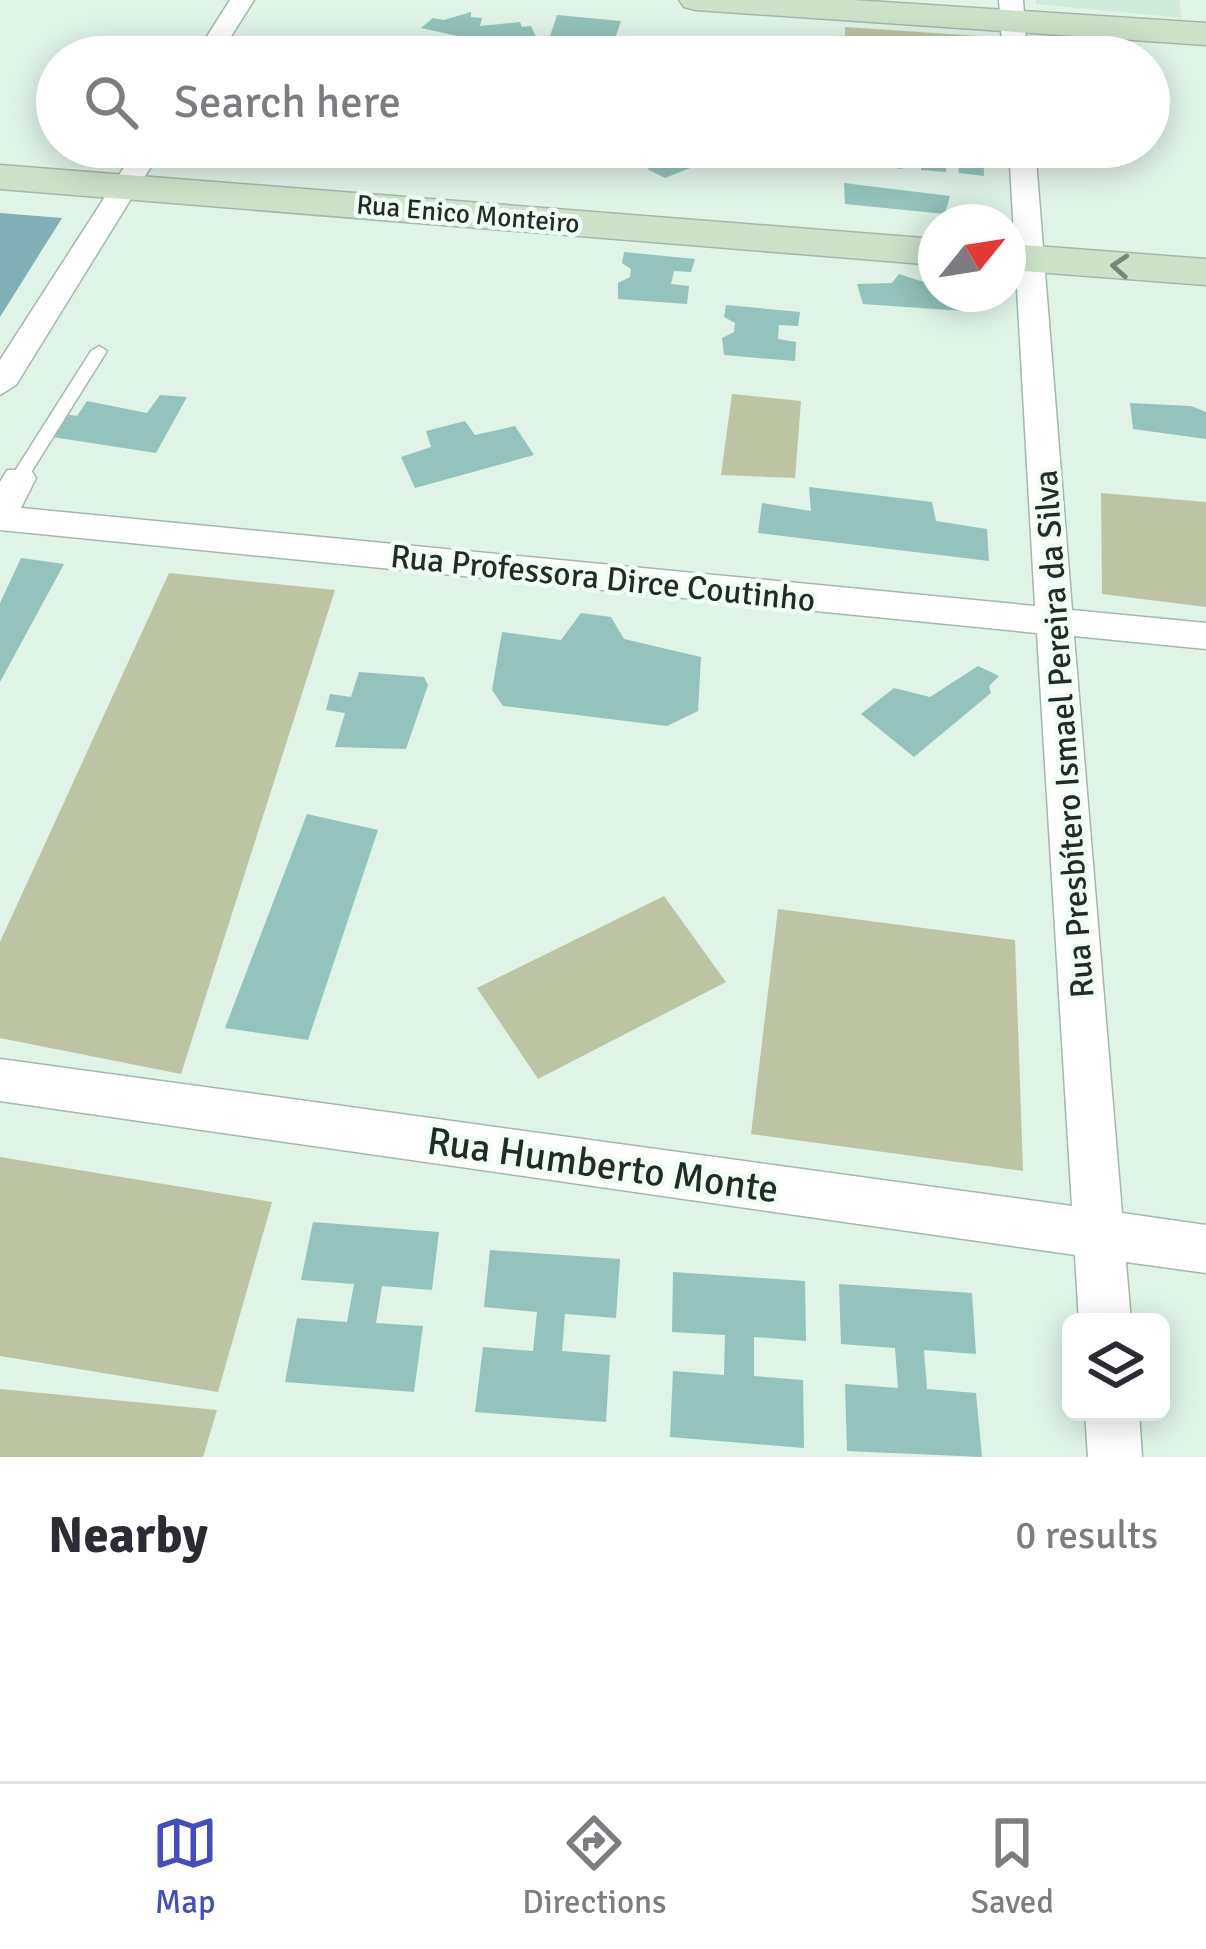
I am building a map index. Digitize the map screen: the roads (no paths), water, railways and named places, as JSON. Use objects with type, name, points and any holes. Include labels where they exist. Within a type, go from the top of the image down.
[{"type":"street","points":[[219,36],[242,0]]},
{"type":"street","points":[[696,0],[787,3],[1013,26],[1206,34]]},
{"type":"street","points":[[0,385],[136,168]]},
{"type":"street","name":"Rua Presbítero Ismael Pereira da Silva","points":[[1021,204],[1022,168]]},
{"type":"street","name":"Rua Enico Monteiro","points":[[0,178],[918,251]]},
{"type":"street","points":[[1026,258],[1206,272]]},
{"type":"street","name":"Rua Presbítero Ismael Pereira da Silva","points":[[1026,310],[1056,620],[1105,1313]]},
{"type":"street","points":[[0,517],[19,478]]},
{"type":"street","name":"Rua Professora Dirce Coutinho","points":[[0,517],[1206,636]]},
{"type":"street","name":"Rua Humberto Monte","points":[[0,1080],[1206,1250]]},
{"type":"street","points":[[1112,1421],[1114,1457]]},
{"type":"lane","points":[[19,478],[99,351]]},
{"type":"water","points":[[0,213],[62,218],[0,317]]}]
